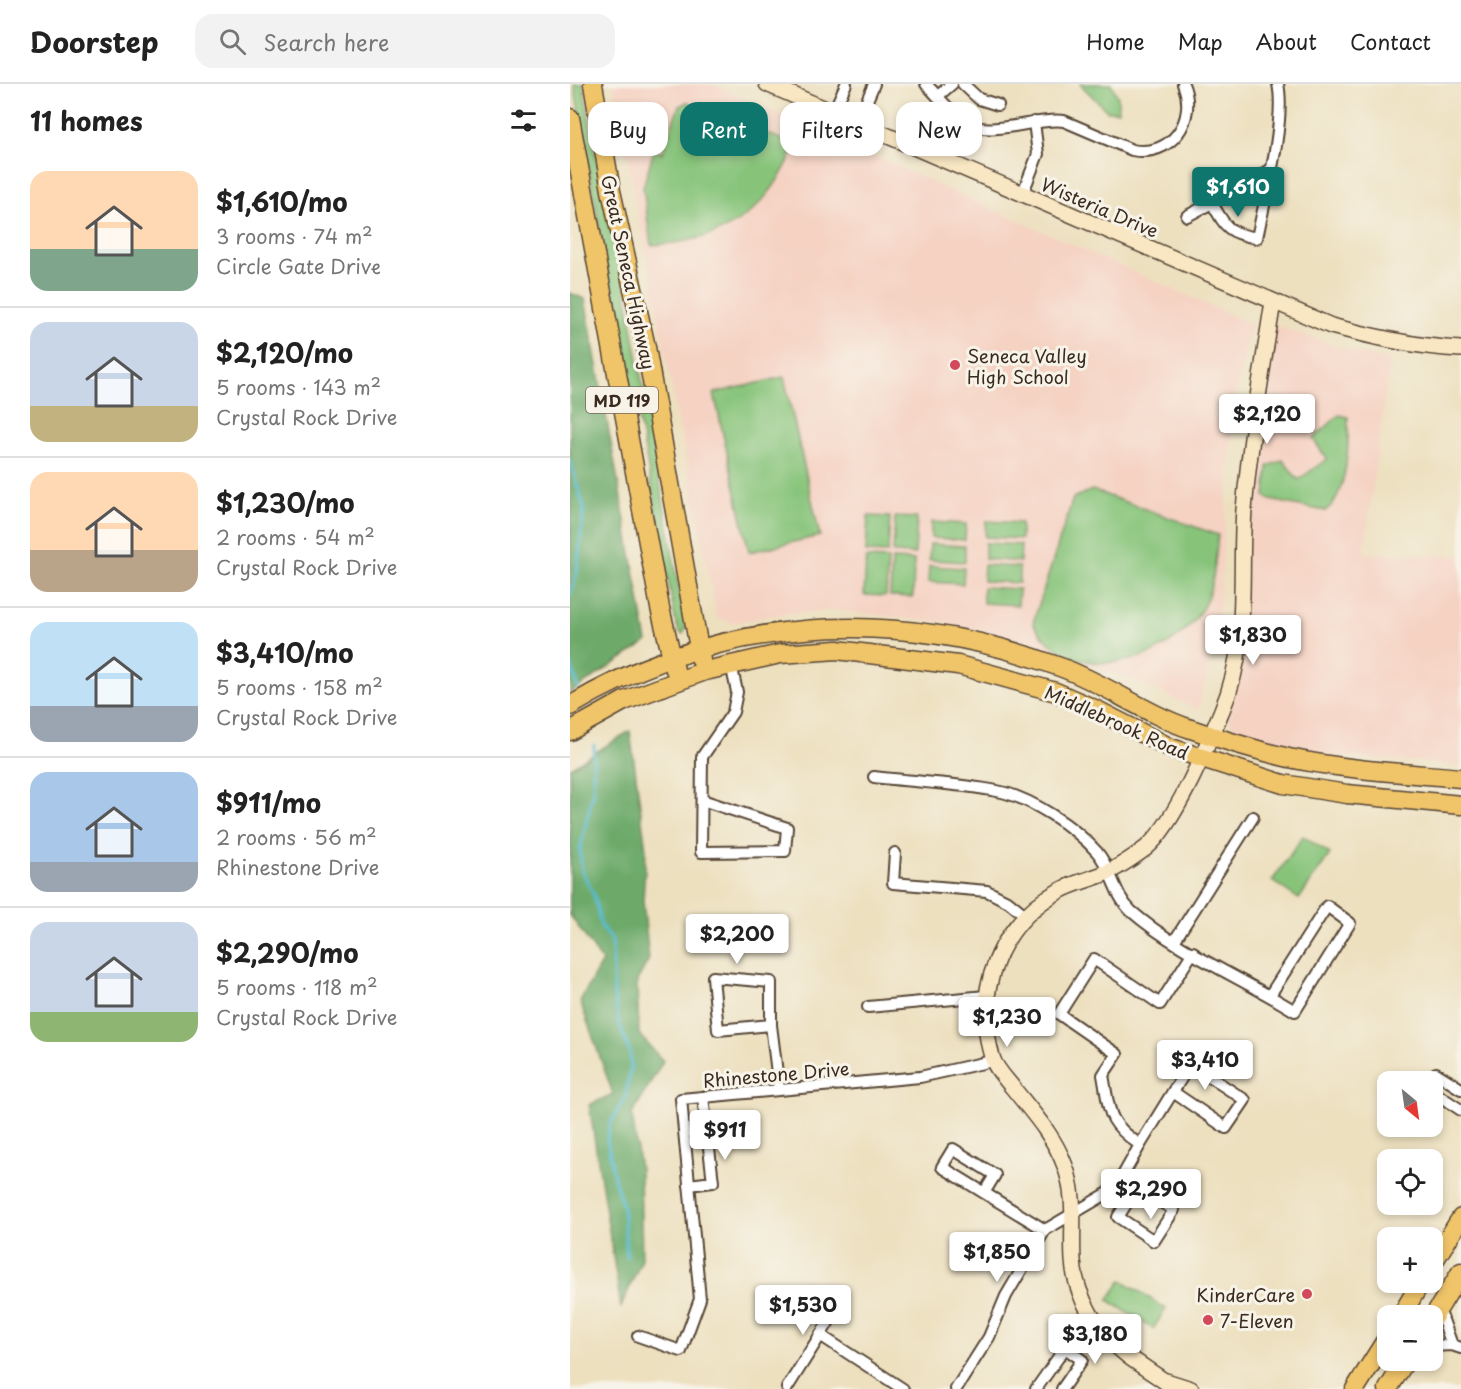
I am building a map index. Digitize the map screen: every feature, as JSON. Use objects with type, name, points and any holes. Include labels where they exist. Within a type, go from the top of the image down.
[{"type":"main road","name":"Great Seneca Highway","points":[[593,84],[611,191],[646,347],[699,650],[705,672]]},
{"type":"main road","name":"Great Seneca Highway","points":[[570,118],[671,659],[678,680]]},
{"type":"main road","name":"Middlebrook Road","points":[[570,706],[671,659],[762,633],[820,627],[898,629],[963,639],[1061,667],[1187,728],[1289,758],[1351,768],[1461,778]]},
{"type":"main road","name":"Middlebrook Road","points":[[570,732],[624,701],[678,680],[731,664],[780,654],[837,650],[958,665],[1056,692],[1172,748],[1283,784],[1347,794],[1461,805]]},
{"type":"main road","points":[[1443,1247],[1461,1218]]},
{"type":"main road","points":[[1441,1305],[1461,1272]]},
{"type":"main road","points":[[1355,1389],[1377,1354]]},
{"type":"main road","points":[[1388,1389],[1399,1371]]},
{"type":"street","name":"Wisteria Drive","points":[[766,84],[808,102]]},
{"type":"street","points":[[838,102],[846,84]]},
{"type":"street","points":[[866,102],[874,84]]},
{"type":"street","points":[[926,84],[969,125],[996,128],[1064,120],[1132,150],[1143,152],[1158,149],[1170,143],[1184,123],[1189,110],[1183,84]]},
{"type":"street","points":[[938,96],[952,84]]},
{"type":"street","points":[[963,84],[979,99],[998,105]]},
{"type":"street","points":[[1212,203],[1229,230],[1235,235],[1257,238],[1280,110],[1278,84]]},
{"type":"street","points":[[1022,195],[1038,154],[1034,122]]},
{"type":"street","name":"Wisteria Drive","points":[[884,136],[1331,326],[1381,339],[1435,348],[1461,349]]},
{"type":"street","points":[[1187,216],[1270,170]]},
{"type":"street","points":[[1191,1389],[1170,1385],[1114,1345],[1084,1303],[1074,1270],[1074,1211],[1071,1182],[1058,1146],[992,1061],[986,1016],[986,996],[996,959],[1008,936],[1025,915],[1062,889],[1108,872],[1148,846],[1154,839],[1183,795],[1222,710],[1237,665],[1244,598],[1244,514],[1250,452],[1273,302]]},
{"type":"street","points":[[702,800],[787,828],[785,851],[701,852],[702,757],[733,712],[737,692],[731,664]]},
{"type":"street","points":[[874,777],[998,791],[1035,806],[1066,824],[1099,853],[1129,909],[1235,978],[1270,995],[1295,1011],[1350,923],[1327,906],[1270,995]]},
{"type":"street","points":[[1175,940],[1253,817]]},
{"type":"street","points":[[895,853],[893,883],[987,891],[1009,902],[1025,915]]},
{"type":"street","points":[[1140,1145],[1118,1130],[1110,1115],[1103,1075],[1117,1054],[1059,1014],[1094,959],[1160,1004],[1193,952]]},
{"type":"street","points":[[771,1025],[718,1030],[713,977],[771,982],[771,1025],[779,1089]]},
{"type":"street","points":[[868,1007],[986,996]]},
{"type":"street","name":"Rhinestone Drive","points":[[638,1336],[681,1351],[700,1299],[681,1099],[920,1077],[992,1061]]},
{"type":"street","points":[[956,1389],[989,1337],[1006,1296],[1045,1230],[1108,1193],[1122,1177],[1140,1145],[1190,1064],[1245,1100],[1226,1128],[1173,1092]]},
{"type":"street","points":[[1443,1077],[1461,1089]]},
{"type":"street","points":[[689,1185],[713,1182],[703,1097]]},
{"type":"street","points":[[1443,1098],[1461,1110]]},
{"type":"street","points":[[984,1193],[995,1175],[953,1149],[942,1167],[984,1193],[1045,1230]]},
{"type":"street","points":[[1122,1177],[1174,1210],[1154,1241],[1118,1217],[1137,1187]]},
{"type":"street","points":[[787,1388],[843,1299]]},
{"type":"street","points":[[1036,1389],[1065,1348],[1097,1323]]},
{"type":"street","points":[[1443,1325],[1456,1346]]},
{"type":"street","points":[[820,1335],[903,1389]]},
{"type":"street","points":[[1062,1389],[1082,1360],[1065,1348]]},
{"type":"shaded area","name":"Seneca Valley High School","points":[[613,84],[712,84],[752,102],[680,102],[680,156],[768,156],[768,109],[780,114],[780,156],[874,156],[1251,324],[1234,405],[1217,636],[1198,710],[1136,680],[991,633],[945,623],[835,610],[781,614],[734,623],[717,618],[627,156],[668,156],[668,102],[617,102]]},
{"type":"shaded area","points":[[1269,323],[1357,353],[1390,360],[1364,553],[1461,556],[1461,765],[1326,755],[1296,750],[1236,731],[1222,710],[1228,695],[1244,515]]},
{"type":"green space","points":[[574,84],[583,84],[588,112],[588,156],[596,156],[613,220],[685,623],[683,634],[679,632],[675,619],[642,434],[620,345]]},
{"type":"green space","points":[[1080,84],[1111,84],[1118,97],[1118,111],[1107,111]]},
{"type":"green space","points":[[679,106],[680,156],[768,156],[768,134],[780,139],[780,156],[790,156],[772,189],[740,220],[701,238],[651,245],[643,187],[652,156],[668,156],[668,136]]},
{"type":"green space","points":[[570,293],[585,299],[647,642],[570,693]]},
{"type":"green space","points":[[784,377],[820,536],[749,552],[714,393]]},
{"type":"green space","points":[[1339,415],[1348,417],[1348,440],[1343,481],[1333,504],[1325,511],[1270,500],[1265,496],[1268,466],[1283,460],[1298,480],[1327,459],[1313,439]]},
{"type":"green space","points":[[1092,490],[1218,535],[1212,583],[1201,611],[1185,630],[1165,646],[1142,656],[1118,662],[1093,662],[1070,656],[1050,643],[1033,623],[1073,498]]},
{"type":"green space","points":[[868,516],[890,517],[888,553],[866,552]]},
{"type":"green space","points":[[895,517],[917,518],[915,554],[893,553]]},
{"type":"green space","points":[[986,521],[1021,523],[1021,539],[985,537]]},
{"type":"green space","points":[[931,522],[966,524],[965,540],[931,538]]},
{"type":"green space","points":[[985,543],[1021,545],[1020,562],[985,559]]},
{"type":"green space","points":[[930,544],[965,546],[965,562],[929,560]]},
{"type":"green space","points":[[866,558],[888,559],[886,596],[864,595]]},
{"type":"green space","points":[[892,559],[914,560],[913,597],[890,596]]},
{"type":"green space","points":[[984,565],[1019,567],[1019,583],[983,581]]},
{"type":"green space","points":[[929,566],[964,568],[963,584],[928,582]]},
{"type":"green space","points":[[983,587],[1019,589],[1018,605],[983,603]]},
{"type":"green space","points":[[630,731],[646,850],[643,901],[649,959],[637,981],[639,1034],[663,1061],[632,1114],[640,1170],[642,1259],[621,1307],[589,1105],[613,1094],[580,1001],[602,961],[570,915],[570,768]]},
{"type":"green space","points":[[1303,836],[1330,854],[1299,899],[1272,881]]},
{"type":"green space","points":[[1122,1280],[1166,1309],[1153,1329],[1108,1300]]},
{"type":"waterway","points":[[570,461],[584,508],[577,573],[570,595]]},
{"type":"waterway","points":[[570,661],[578,688]]},
{"type":"waterway","points":[[594,745],[593,791],[580,850],[582,871],[594,895],[601,926],[612,940],[614,995],[619,1023],[630,1053],[631,1066],[625,1098],[610,1124],[607,1139],[615,1182],[623,1207],[627,1257]]},
{"type":"place","name":"Seneca Valley High School","points":[[955,365]]},
{"type":"place","name":"KinderCare","points":[[1307,1294]]},
{"type":"place","name":"7-Eleven","points":[[1208,1320]]}]
